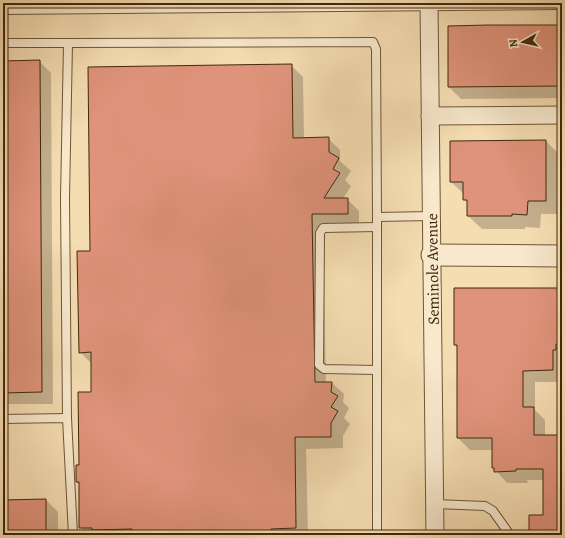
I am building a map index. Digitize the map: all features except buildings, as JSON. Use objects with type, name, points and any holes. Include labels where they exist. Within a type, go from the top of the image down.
[{"type":"street","name":"Seminole Avenue","points":[[429,4],[435,535]]},
{"type":"street","points":[[430,116],[562,115]]},
{"type":"street","points":[[432,255],[562,256]]},
{"type":"lane","points":[[3,10],[429,4],[562,4]]},
{"type":"lane","points":[[3,43],[373,42],[376,49],[377,535]]},
{"type":"lane","points":[[68,43],[65,198],[67,418],[73,535]]},
{"type":"lane","points":[[377,217],[431,216]]},
{"type":"lane","points":[[377,227],[323,228],[320,233],[319,365],[324,369],[377,370]]},
{"type":"lane","points":[[3,419],[67,418]]},
{"type":"lane","points":[[435,504],[485,506],[493,511],[510,535]]}]
